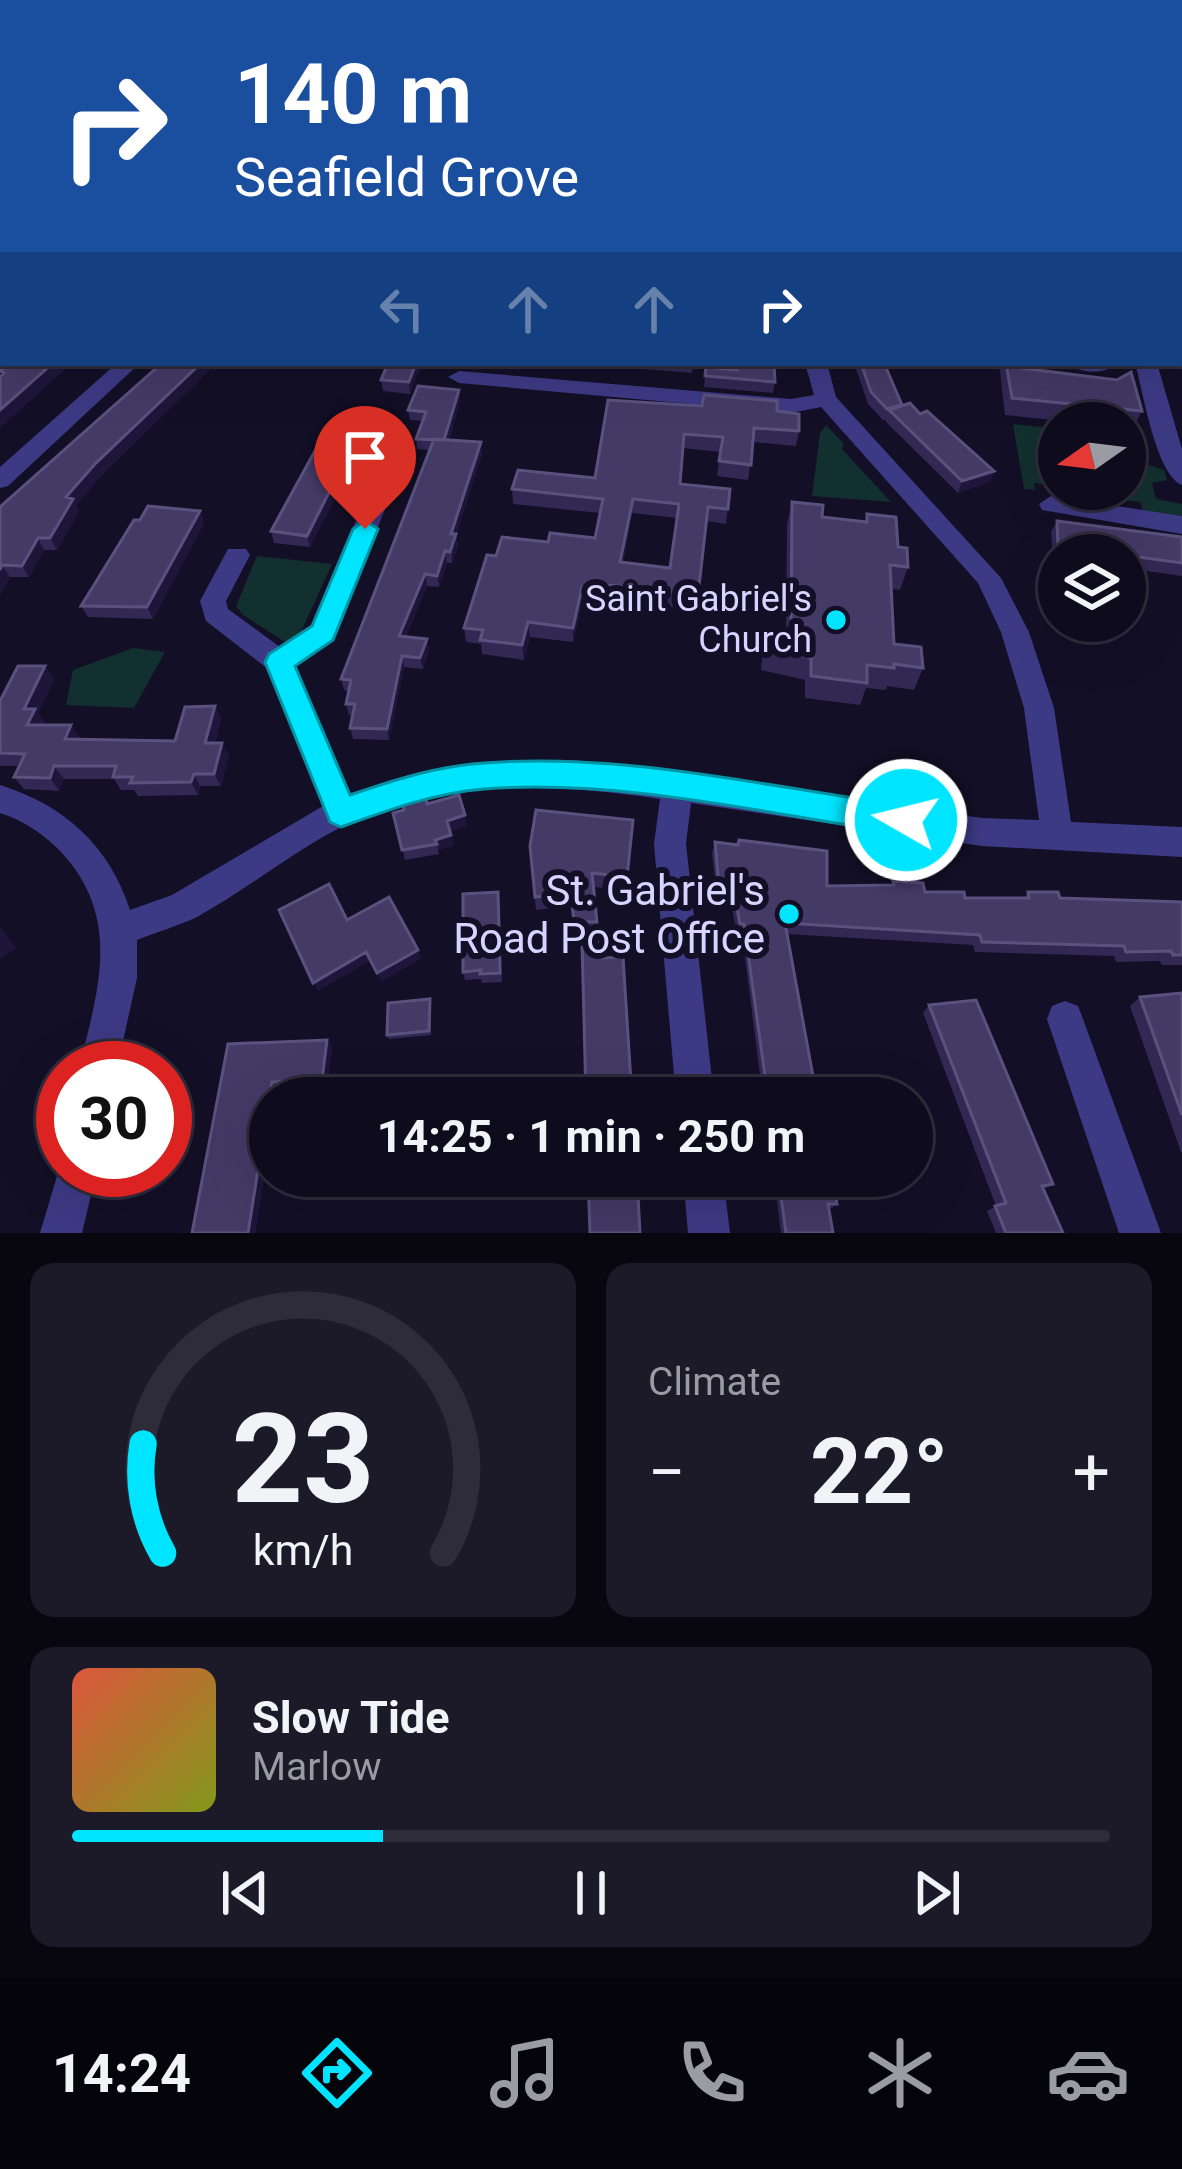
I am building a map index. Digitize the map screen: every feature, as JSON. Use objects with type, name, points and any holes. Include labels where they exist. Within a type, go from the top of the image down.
[{"type":"street","points":[[0,480],[127,366]]},
{"type":"street","points":[[817,366],[826,399],[988,578],[1015,632],[1039,708],[1057,836]]},
{"type":"street","points":[[1147,366],[1182,477]]},
{"type":"street","points":[[1074,372],[1106,375]]},
{"type":"street","points":[[459,377],[791,406],[826,399]]},
{"type":"street","points":[[279,662],[323,633],[380,494]]},
{"type":"street","points":[[1084,510],[1182,525]]},
{"type":"street","points":[[237,555],[213,601],[216,614],[279,662],[341,812]]},
{"type":"street","points":[[119,930],[182,907],[341,812],[409,788],[481,776],[575,773],[677,784],[982,832],[1182,842]]},
{"type":"street","points":[[677,784],[670,844],[693,1077]]},
{"type":"street","points":[[0,800],[31,806],[94,865],[119,930],[122,954],[104,1041]]},
{"type":"street","points":[[1065,1019],[1140,1233]]},
{"type":"street","points":[[61,1233],[70,1197]]},
{"type":"street","points":[[705,1197],[709,1233]]},
{"type":"green space","points":[[1013,424],[1038,427],[1038,483],[1034,483],[1035,490],[1024,489]]},
{"type":"green space","points":[[826,425],[891,502],[812,496],[820,433]]},
{"type":"green space","points":[[1146,464],[1164,470],[1167,480],[1152,483],[1156,499],[1182,504],[1182,516],[1143,511]]},
{"type":"green space","points":[[257,556],[332,564],[301,632],[285,642],[236,606]]},
{"type":"green space","points":[[133,648],[165,652],[134,708],[66,705],[73,670]]},
{"type":"building","points":[[6,366],[50,366],[0,410],[4,373],[0,371]]},
{"type":"building","points":[[159,366],[198,366],[66,497],[73,499],[50,538],[38,538],[22,566],[2,565],[0,570],[0,507]]},
{"type":"building","points":[[387,366],[415,366],[409,382],[381,380]]},
{"type":"building","points":[[737,366],[774,366],[775,382],[705,376],[706,367],[737,370]]},
{"type":"building","points":[[862,366],[885,366],[902,405],[887,409],[871,392]]},
{"type":"building","points":[[1007,366],[1117,380],[1131,372],[1139,402],[1012,398]]},
{"type":"building","points":[[418,386],[459,390],[444,440],[416,439],[426,412],[408,410]]},
{"type":"building","points":[[704,395],[777,401],[777,411],[799,414],[799,431],[754,428],[751,465],[719,461],[723,437],[684,434],[680,484],[730,489],[728,509],[708,507],[698,595],[589,583],[588,588],[582,587],[573,628],[528,622],[522,645],[480,640],[483,630],[464,628],[487,555],[496,556],[502,537],[548,542],[550,533],[595,538],[603,499],[512,489],[518,470],[595,478],[608,400],[702,406]],"holes":[[[633,499],[679,504],[670,568],[620,562]]]},
{"type":"building","points":[[910,403],[920,414],[927,411],[994,471],[962,481],[889,410]]},
{"type":"building","points":[[434,439],[481,442],[451,534],[456,534],[450,552],[445,551],[437,576],[425,574],[399,636],[427,639],[420,658],[402,656],[387,729],[350,728],[355,704],[346,704],[351,680],[341,679]]},
{"type":"building","points":[[317,447],[350,451],[307,536],[271,531]]},
{"type":"building","name":"Saint Gabriel's Church","points":[[792,502],[823,505],[822,517],[867,522],[867,514],[896,517],[898,547],[907,548],[908,567],[890,565],[894,644],[921,647],[923,668],[867,665],[867,683],[811,676],[811,658],[766,647],[767,628],[791,631]]},
{"type":"building","points":[[148,506],[200,511],[147,607],[81,606],[134,520],[140,520]]},
{"type":"building","points":[[1057,521],[1182,537],[1182,563],[1146,558],[1146,534],[1058,534]]},
{"type":"building","points":[[18,666],[45,666],[24,709],[35,709],[27,725],[71,725],[65,739],[175,741],[185,707],[215,706],[205,743],[222,743],[214,774],[194,774],[191,782],[130,783],[133,777],[113,777],[116,766],[54,766],[50,778],[14,777],[25,754],[0,753],[0,701]]},
{"type":"building","points":[[459,795],[465,815],[447,821],[451,835],[435,840],[437,844],[402,850],[393,813],[404,810],[403,804],[426,797],[427,804]]},
{"type":"building","points":[[536,810],[633,820],[627,877],[592,873],[597,922],[574,922],[571,893],[535,897],[530,846]]},
{"type":"building","points":[[739,840],[827,851],[827,886],[894,885],[893,881],[923,883],[925,892],[964,892],[965,898],[1029,898],[1028,892],[1058,892],[1060,898],[1182,902],[1182,955],[1126,952],[1124,946],[982,942],[980,935],[785,923],[813,1077],[765,1077],[744,924],[740,924],[735,898],[720,899],[715,842],[738,845]]},
{"type":"building","points":[[329,884],[347,920],[389,897],[418,950],[377,973],[366,952],[313,983],[279,910]]},
{"type":"building","points":[[498,892],[500,973],[463,972],[463,894]]},
{"type":"building","points":[[582,942],[601,942],[602,958],[623,957],[631,1077],[585,1077]]},
{"type":"building","points":[[1182,993],[1182,1115],[1140,997]]},
{"type":"building","points":[[430,999],[429,1031],[387,1035],[388,1003]]},
{"type":"building","points":[[976,1000],[1053,1184],[1042,1186],[1063,1233],[1006,1233],[995,1206],[1006,1203],[929,1005]]},
{"type":"building","points":[[327,1040],[322,1077],[249,1077],[249,1197],[254,1197],[248,1233],[192,1233],[228,1044]]},
{"type":"building","points":[[589,1197],[638,1197],[640,1233],[590,1233]]},
{"type":"building","points":[[781,1197],[836,1197],[837,1204],[828,1204],[833,1233],[786,1233]]},
{"type":"place","name":"Saint Gabriel's Church","points":[[836,620]]},
{"type":"place","name":"St. Gabriel's Road Post Office","points":[[789,914]]},
{"type":"route","points":[[365,529],[323,633],[279,662],[341,812],[409,788],[481,776],[575,773],[906,820]]}]
